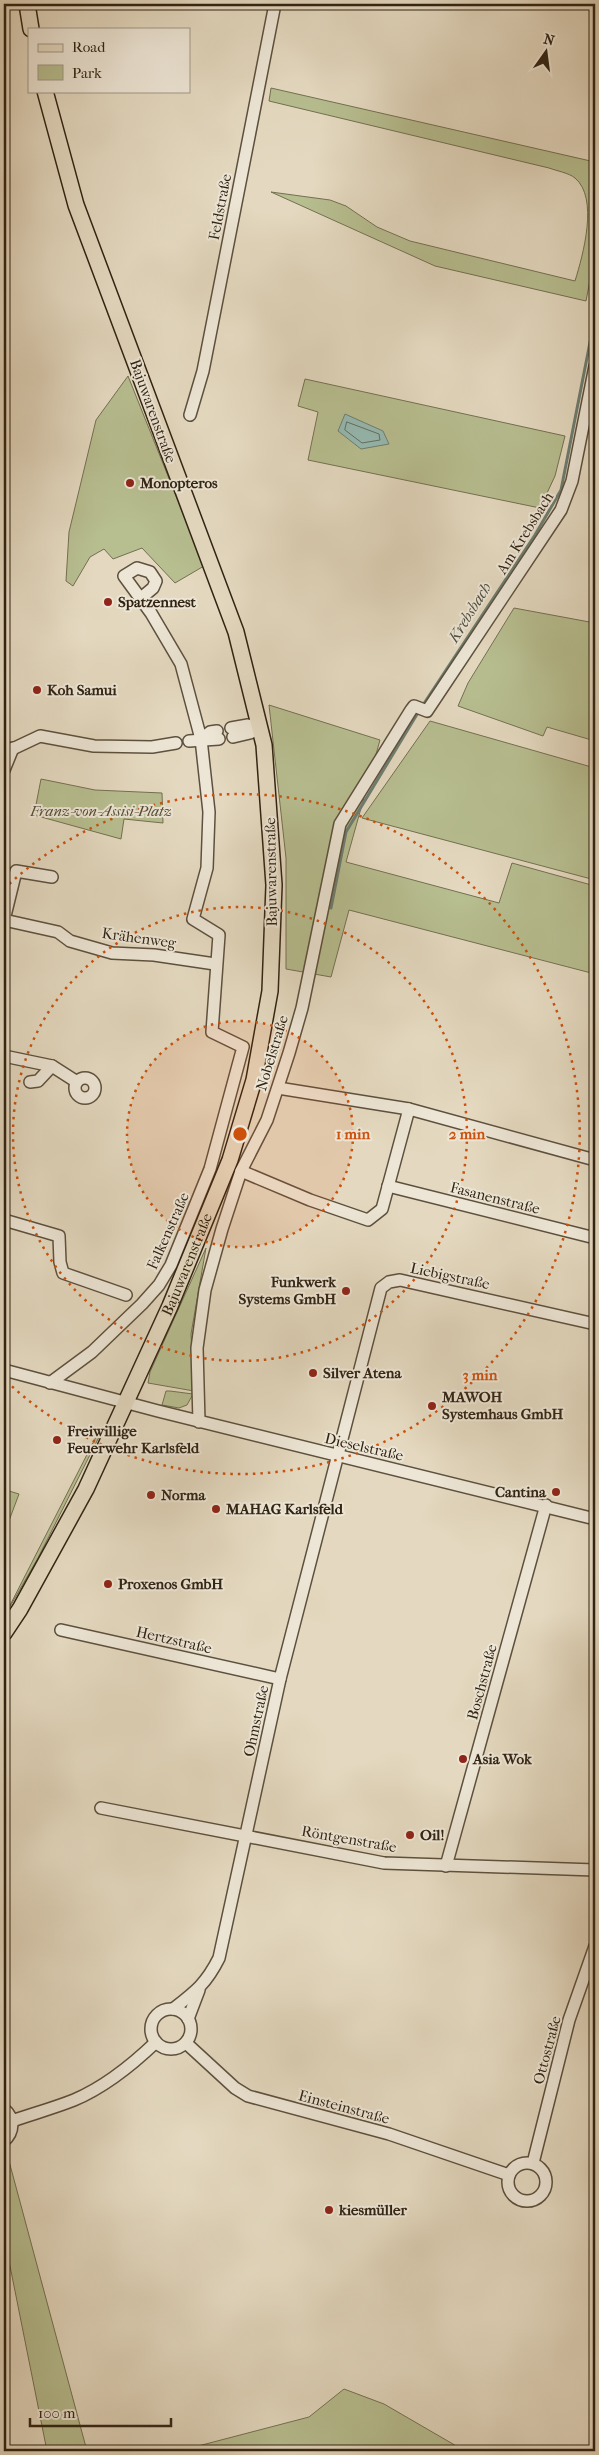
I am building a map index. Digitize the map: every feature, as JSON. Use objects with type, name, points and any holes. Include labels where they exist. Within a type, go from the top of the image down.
[{"type":"main road","points":[[27,4],[31,28]]},
{"type":"main road","name":"Bajuwarenstraße","points":[[4,1633],[20,1609],[86,1489],[201,1234],[230,1160],[254,1080],[270,991],[274,885],[270,802],[261,728],[236,632],[213,566],[76,205],[44,92]]},
{"type":"street","name":"Feldstraße","points":[[190,414],[203,371],[275,4]]},
{"type":"street","name":"Am Krebsbach","points":[[414,706],[427,711],[561,510],[572,481],[595,366]]},
{"type":"street","points":[[141,598],[181,664],[201,739],[209,812],[207,868],[193,919],[219,935],[215,964]]},
{"type":"street","name":"Nobelstraße","points":[[199,1422],[197,1348],[200,1318],[212,1262],[241,1171],[267,1120],[302,1008],[340,824],[375,769],[383,752],[414,706]]},
{"type":"street","points":[[232,732],[248,725],[261,728]]},
{"type":"street","points":[[189,741],[201,739],[210,732],[218,735]]},
{"type":"street","points":[[4,770],[8,750],[40,736],[94,746],[152,747],[176,743]]},
{"type":"street","points":[[4,920],[16,871],[52,876]]},
{"type":"street","name":"Krähenweg","points":[[4,920],[58,932],[70,940],[112,952],[154,955],[215,964]]},
{"type":"street","name":"Falkenstraße","points":[[50,1383],[92,1352],[134,1299],[159,1285],[171,1265],[192,1217],[218,1144],[243,1047],[212,1032],[215,964]]},
{"type":"street","points":[[4,1056],[52,1066],[77,1082]]},
{"type":"street","points":[[30,1082],[38,1081],[52,1066]]},
{"type":"street","points":[[278,1088],[409,1109],[595,1160]]},
{"type":"street","points":[[241,1171],[310,1200],[368,1220],[382,1208],[409,1109]]},
{"type":"street","name":"Fasanenstraße","points":[[388,1186],[595,1238]]},
{"type":"street","points":[[4,1220],[59,1236],[60,1262],[64,1273],[134,1299]]},
{"type":"street","name":"Liebigstraße","points":[[338,1456],[381,1288],[389,1282],[400,1280],[595,1324]]},
{"type":"street","points":[[4,1370],[126,1402]]},
{"type":"street","name":"Dieselstraße","points":[[126,1402],[199,1422],[546,1505],[595,1519]]},
{"type":"street","name":"Ohmstraße","points":[[199,1990],[209,1979],[219,1958],[280,1679],[338,1456]]},
{"type":"street","name":"Boschstraße","points":[[446,1866],[546,1505]]},
{"type":"street","name":"Hertzstraße","points":[[61,1630],[280,1679]]},
{"type":"street","name":"Röntgenstraße","points":[[101,1808],[384,1863],[595,1870]]},
{"type":"street","name":"Ottostraße","points":[[533,2164],[570,2020],[595,1946]]},
{"type":"street","points":[[173,2009],[184,2014],[191,2027],[186,2042],[179,2048],[171,2049],[162,2047],[156,2042],[152,2034],[152,2022],[162,2011],[173,2009],[199,1990]]},
{"type":"street","points":[[188,2019],[199,1990]]},
{"type":"street","points":[[12,2120],[74,2100],[91,2091],[137,2060],[156,2042]]},
{"type":"street","name":"Einsteinstraße","points":[[186,2042],[234,2088],[248,2096],[389,2134],[509,2175]]},
{"type":"street","points":[[4,2109],[12,2120],[11,2133],[4,2142]]},
{"type":"street","points":[[520,2164],[533,2164],[543,2171],[546,2183],[545,2189],[536,2198],[524,2200],[513,2195],[508,2183],[509,2175],[520,2164]]},
{"type":"green space","points":[[271,88],[595,162],[595,254],[586,301],[435,266],[271,192],[330,200],[346,206],[377,227],[410,241],[575,281],[585,242],[588,213],[582,187],[575,178],[549,168],[269,101]]},
{"type":"green space","points":[[128,376],[204,566],[175,583],[142,548],[113,559],[104,549],[90,557],[73,586],[66,581],[69,532],[96,420]]},
{"type":"green space","points":[[305,379],[565,436],[555,476],[540,508],[308,460],[318,412],[298,406]]},
{"type":"green space","points":[[514,608],[595,623],[595,741],[547,727],[543,736],[458,706],[468,683]]},
{"type":"green space","points":[[269,705],[380,740],[346,862],[499,903],[512,863],[595,886],[595,974],[349,910],[331,977],[286,969],[286,858]]},
{"type":"green space","points":[[430,721],[595,768],[595,880],[362,818]]},
{"type":"green space","name":"Franz-von-Assisi-Platz","points":[[41,779],[95,790],[162,793],[163,823],[124,819],[121,839],[34,815]]},
{"type":"green space","points":[[206,1248],[191,1334],[194,1391],[148,1383],[150,1372]]},
{"type":"green space","points":[[166,1391],[193,1394],[187,1405],[179,1408],[162,1405]]},
{"type":"green space","points":[[101,1433],[38,1558],[4,1617],[97,1435]]},
{"type":"green space","points":[[9,1491],[19,1494],[4,1534],[4,1506]]},
{"type":"green space","points":[[9,2161],[87,2451],[47,2451],[4,2236],[4,2163]]},
{"type":"green space","points":[[344,2389],[384,2404],[465,2451],[179,2451],[309,2417]]},
{"type":"water","points":[[345,414],[383,431],[389,444],[361,449],[338,431]]},
{"type":"waterway","name":"Krebsbach","points":[[423,705],[535,535],[561,490],[595,317]]},
{"type":"waterway","name":"Krebsbach","points":[[331,908],[346,832],[419,711]]},
{"type":"place","name":"Monopteros","points":[[130,483]]},
{"type":"place","name":"Spatzennest","points":[[108,602]]},
{"type":"place","name":"Koh Samui","points":[[37,690]]},
{"type":"place","name":"Funkwerk Systems GmbH","points":[[346,1291]]},
{"type":"place","name":"Silver Atena","points":[[313,1373]]},
{"type":"place","name":"MAWOH Systemhaus GmbH","points":[[432,1406]]},
{"type":"place","name":"Freiwillige Feuerwehr Karlsfeld","points":[[57,1440]]},
{"type":"place","name":"Cantina","points":[[556,1492]]},
{"type":"place","name":"Norma","points":[[151,1495]]},
{"type":"place","name":"MAHAG Karlsfeld","points":[[216,1509]]},
{"type":"place","name":"Proxenos GmbH","points":[[108,1584]]},
{"type":"place","name":"Asia Wok","points":[[463,1759]]},
{"type":"place","name":"Oil!","points":[[410,1835]]},
{"type":"place","name":"kiesmüller","points":[[329,2210]]}]
